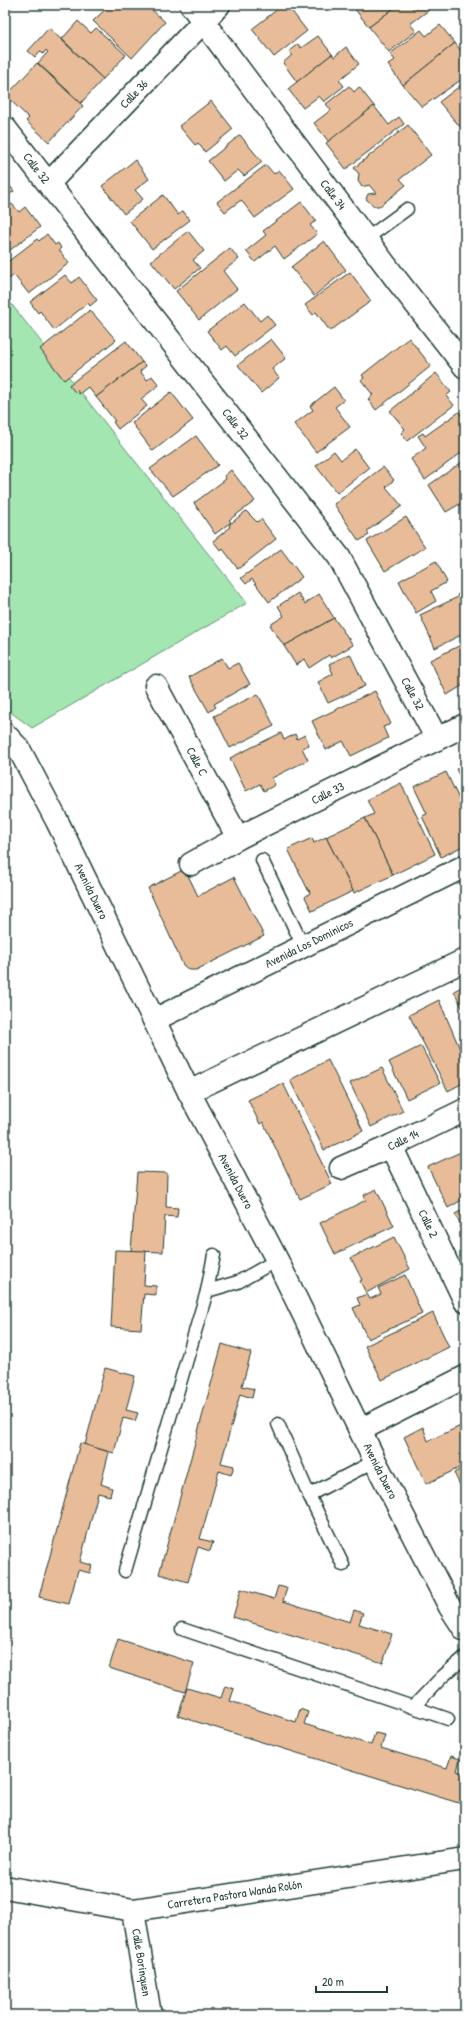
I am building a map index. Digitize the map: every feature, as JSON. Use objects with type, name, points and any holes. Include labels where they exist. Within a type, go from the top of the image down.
[{"type":"street","name":"Calle 36","points":[[49,183],[197,13],[219,5]]},
{"type":"street","name":"Calle 34","points":[[197,13],[396,279],[462,355]]},
{"type":"street","name":"Calle 32","points":[[5,128],[339,557],[437,739]]},
{"type":"street","name":"Calle C","points":[[156,686],[238,838]]},
{"type":"street","name":"Calle 33","points":[[191,864],[238,838],[465,725]]},
{"type":"street","name":"Avenida Duero","points":[[5,734],[19,749],[57,821],[189,1092],[277,1260],[375,1461],[450,1607],[465,1630]]},
{"type":"street","name":"Avenida Los Dominicos","points":[[154,1020],[465,866]]},
{"type":"street","points":[[189,1092],[465,960]]},
{"type":"street","name":"Calle 14","points":[[341,1168],[391,1146],[465,1110]]},
{"type":"street","name":"Calle 2","points":[[391,1146],[465,1301]]},
{"type":"street","points":[[360,1430],[465,1377]]},
{"type":"street","name":"Carretera Pastora Wanda Rolón","points":[[5,1887],[133,1910],[465,1859]]},
{"type":"street","name":"Calle Borinquen","points":[[133,1910],[150,2015]]},
{"type":"lane","points":[[366,239],[407,209]]},
{"type":"lane","points":[[262,860],[303,946]]},
{"type":"lane","points":[[125,1571],[207,1290],[214,1255]]},
{"type":"lane","points":[[207,1290],[238,1282],[277,1260]]},
{"type":"lane","points":[[278,1424],[342,1565]]},
{"type":"lane","points":[[309,1495],[375,1461]]},
{"type":"lane","points":[[182,1629],[448,1719]]},
{"type":"lane","points":[[413,1707],[442,1677],[465,1657]]},
{"type":"green space","points":[[5,296],[247,603],[32,728],[5,708]]},
{"type":"building","points":[[110,5],[147,5],[165,22],[132,58],[93,21]]},
{"type":"building","points":[[283,5],[287,5],[307,31],[274,57],[252,29]]},
{"type":"building","points":[[358,5],[398,5],[369,27],[354,8]]},
{"type":"building","points":[[398,5],[411,5],[413,9],[418,5],[425,5],[429,10],[410,24],[416,31],[389,52],[369,27]]},
{"type":"building","points":[[78,21],[91,33],[96,28],[126,55],[103,79],[62,39]]},
{"type":"building","points":[[440,25],[455,43],[403,85],[388,65],[395,60],[390,54],[421,30],[426,36]]},
{"type":"building","points":[[49,28],[103,79],[81,103],[38,63],[48,52],[46,50],[43,54],[40,51],[35,57],[28,51]]},
{"type":"building","points":[[318,36],[332,54],[297,82],[283,63],[292,55],[289,51],[298,44],[301,48]]},
{"type":"building","points":[[455,43],[465,56],[465,77],[422,107],[403,85]]},
{"type":"building","points":[[346,47],[359,64],[339,80],[344,86],[324,102],[319,96],[303,108],[288,89],[332,54],[334,57]]},
{"type":"building","points":[[37,63],[83,106],[49,142],[26,121],[29,118],[6,96]]},
{"type":"building","points":[[465,82],[465,127],[462,129],[439,102]]},
{"type":"building","points":[[349,86],[354,92],[359,87],[374,106],[329,142],[314,123],[331,110],[326,104]]},
{"type":"building","points":[[211,101],[233,129],[205,152],[198,143],[195,145],[179,126]]},
{"type":"building","points":[[374,106],[389,125],[399,117],[404,124],[346,169],[326,143]]},
{"type":"building","points":[[408,125],[431,155],[400,179],[406,185],[380,206],[374,206],[366,199],[368,194],[376,193],[369,185],[362,187],[358,181],[359,174],[354,168]]},
{"type":"building","points":[[240,135],[262,162],[244,176],[238,170],[224,181],[208,161]]},
{"type":"building","points":[[135,160],[149,179],[135,190],[143,199],[124,214],[102,186]]},
{"type":"building","points":[[266,165],[274,174],[279,170],[294,189],[255,218],[241,200],[225,212],[217,202]]},
{"type":"building","points":[[5,180],[14,191],[5,198]]},
{"type":"building","points":[[163,195],[178,215],[183,211],[190,220],[152,249],[130,221]]},
{"type":"building","points":[[301,202],[316,221],[310,225],[317,234],[284,259],[275,246],[255,262],[246,251],[266,235],[263,231]]},
{"type":"building","points":[[12,204],[19,212],[25,207],[40,227],[5,254],[5,209]]},
{"type":"building","points":[[188,231],[204,251],[193,260],[200,268],[174,289],[151,261]]},
{"type":"building","points":[[47,234],[55,245],[58,243],[61,248],[59,250],[69,263],[29,294],[14,275],[5,282],[5,264],[37,239],[39,241]]},
{"type":"building","points":[[324,241],[346,270],[314,296],[291,267]]},
{"type":"building","points":[[230,248],[239,259],[223,271],[237,289],[199,320],[176,291]]},
{"type":"building","points":[[350,272],[371,301],[330,331],[316,312],[313,315],[305,305]]},
{"type":"building","points":[[65,275],[72,283],[79,277],[97,300],[90,306],[88,303],[54,330],[40,311],[38,313],[30,302]]},
{"type":"building","points":[[245,302],[260,321],[267,315],[275,325],[235,356],[227,346],[222,350],[207,331]]},
{"type":"building","points":[[90,310],[116,340],[64,380],[40,349]]},
{"type":"building","points":[[409,338],[431,366],[376,410],[368,399],[373,395],[361,380],[364,378],[362,375]]},
{"type":"building","points":[[271,339],[286,358],[272,369],[279,378],[261,393],[238,365]]},
{"type":"building","points":[[126,341],[142,362],[96,397],[88,387],[79,394],[77,390],[75,392],[69,385]]},
{"type":"building","points":[[142,362],[146,366],[140,371],[147,380],[152,376],[159,385],[141,399],[147,406],[118,429],[113,422],[115,421],[96,397]]},
{"type":"building","points":[[436,373],[451,392],[446,396],[454,405],[407,441],[401,433],[405,429],[390,411]]},
{"type":"building","points":[[334,387],[344,400],[335,407],[350,427],[316,452],[294,424],[313,410],[310,406]]},
{"type":"building","points":[[171,392],[193,420],[153,451],[132,423]]},
{"type":"building","points":[[459,412],[465,420],[465,450],[425,480],[411,459],[426,448],[418,436],[423,433],[425,436]]},
{"type":"building","points":[[196,436],[218,465],[173,496],[150,469]]},
{"type":"building","points":[[355,449],[369,468],[337,493],[316,466],[334,451],[341,460]]},
{"type":"building","points":[[465,460],[465,501],[446,512],[429,485]]},
{"type":"building","points":[[383,467],[394,480],[386,487],[402,506],[367,531],[369,535],[359,541],[334,504]]},
{"type":"building","points":[[231,470],[255,501],[229,520],[231,522],[215,534],[194,503],[226,479],[224,476]]},
{"type":"building","points":[[465,501],[465,513],[459,504]]},
{"type":"building","points":[[246,511],[257,522],[261,519],[276,539],[238,569],[223,549],[221,551],[213,541]]},
{"type":"building","points":[[406,517],[425,547],[385,571],[367,541]]},
{"type":"building","points":[[281,549],[302,577],[269,602],[252,579],[246,584],[241,578]]},
{"type":"building","points":[[436,561],[447,582],[431,591],[436,601],[416,613],[399,581]]},
{"type":"building","points":[[465,591],[465,633],[435,648],[420,615],[458,597],[457,595]]},
{"type":"building","points":[[298,593],[305,604],[319,594],[334,618],[284,646],[270,625],[284,616],[278,606]]},
{"type":"building","points":[[334,618],[353,645],[331,658],[329,655],[309,668],[304,659],[296,665],[284,646]]},
{"type":"building","points":[[465,643],[465,684],[447,695],[430,660]]},
{"type":"building","points":[[350,654],[365,686],[328,703],[318,682],[333,674],[329,664]]},
{"type":"building","points":[[222,658],[228,668],[238,663],[250,684],[214,704],[216,707],[209,712],[189,677]]},
{"type":"building","points":[[375,691],[391,724],[383,727],[388,738],[351,756],[343,741],[326,750],[312,721]]},
{"type":"building","points":[[258,694],[274,726],[230,748],[214,716]]},
{"type":"building","points":[[281,733],[284,740],[295,734],[297,739],[305,735],[309,745],[302,748],[308,760],[272,778],[275,785],[264,791],[260,784],[246,791],[230,758]]},
{"type":"building","points":[[465,764],[465,787],[456,769]]},
{"type":"building","points":[[446,772],[461,803],[465,801],[465,845],[441,857],[422,816],[427,814],[414,787]]},
{"type":"building","points":[[401,783],[435,854],[393,875],[365,818],[374,814],[367,800]]},
{"type":"building","points":[[365,818],[393,875],[354,893],[326,837]]},
{"type":"building","points":[[326,837],[353,891],[312,911],[305,897],[310,893],[309,890],[309,892],[288,849],[312,838],[314,843]]},
{"type":"building","points":[[185,869],[198,896],[234,877],[264,936],[196,970],[189,970],[183,965],[148,888]]},
{"type":"building","points":[[465,985],[465,1013],[454,991]]},
{"type":"building","points":[[439,1000],[460,1049],[465,1047],[465,1082],[448,1091],[409,1015]]},
{"type":"building","points":[[421,1046],[440,1083],[407,1099],[389,1062]]},
{"type":"building","points":[[328,1060],[363,1131],[324,1150],[290,1080]]},
{"type":"building","points":[[382,1068],[403,1111],[371,1127],[350,1083]]},
{"type":"building","points":[[283,1083],[332,1184],[300,1199],[263,1122],[260,1124],[248,1100]]},
{"type":"building","points":[[465,1150],[465,1198],[448,1208],[428,1167]]},
{"type":"building","points":[[137,1172],[167,1173],[166,1207],[178,1208],[177,1217],[165,1216],[163,1252],[131,1251]]},
{"type":"building","points":[[376,1189],[394,1226],[335,1254],[320,1223],[366,1200],[364,1195]]},
{"type":"building","points":[[465,1209],[465,1240],[459,1226],[461,1225],[455,1214]]},
{"type":"building","points":[[394,1237],[410,1269],[366,1293],[360,1281],[362,1280],[351,1258]]},
{"type":"building","points":[[115,1250],[146,1251],[144,1285],[156,1286],[156,1295],[144,1294],[141,1329],[111,1327]]},
{"type":"building","points":[[405,1275],[422,1314],[368,1339],[353,1308],[360,1305],[357,1298],[367,1294],[370,1299],[381,1294],[378,1288]]},
{"type":"building","points":[[433,1313],[449,1347],[382,1380],[365,1346]]},
{"type":"building","points":[[222,1344],[251,1353],[242,1386],[254,1389],[252,1398],[240,1394],[221,1463],[234,1466],[231,1475],[219,1471],[200,1539],[213,1542],[210,1551],[198,1547],[188,1582],[159,1574]]},
{"type":"building","points":[[105,1368],[135,1376],[126,1410],[138,1413],[135,1421],[123,1418],[114,1453],[85,1445]]},
{"type":"building","points":[[465,1424],[465,1465],[426,1484],[404,1437],[423,1427],[428,1441]]},
{"type":"building","points":[[80,1443],[109,1452],[101,1484],[112,1488],[110,1496],[98,1493],[80,1562],[92,1565],[90,1573],[78,1570],[69,1604],[39,1597]]},
{"type":"building","points":[[465,1467],[465,1495],[454,1473]]},
{"type":"building","points":[[278,1586],[287,1588],[283,1601],[350,1622],[354,1610],[363,1613],[359,1624],[392,1634],[383,1663],[233,1617],[241,1589],[274,1599]]},
{"type":"building","points":[[118,1639],[194,1663],[185,1692],[109,1668]]},
{"type":"building","points":[[225,1686],[234,1689],[230,1701],[296,1722],[300,1709],[308,1712],[304,1724],[371,1745],[375,1733],[385,1735],[381,1748],[447,1768],[451,1756],[460,1759],[457,1771],[465,1774],[465,1805],[178,1716],[187,1688],[221,1698]]}]
